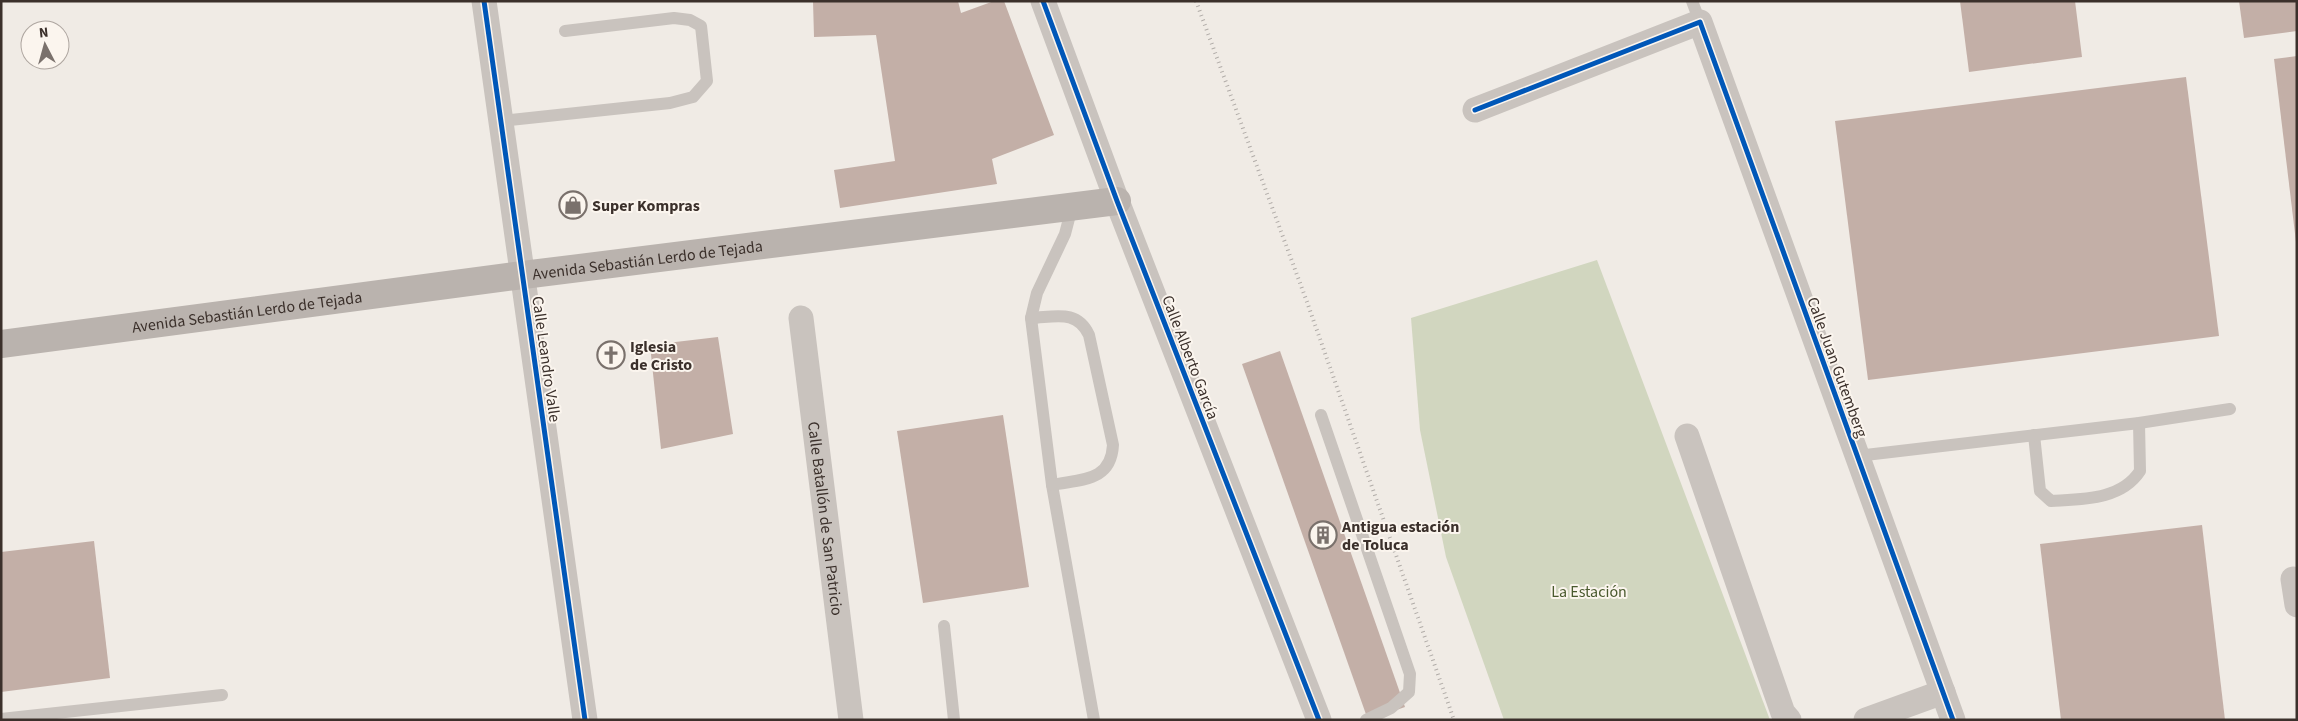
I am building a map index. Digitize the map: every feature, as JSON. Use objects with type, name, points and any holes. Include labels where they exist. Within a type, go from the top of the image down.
[{"type":"main road","name":"Avenida Sebastián Lerdo de Tejada","points":[[1,344],[1117,201]]},
{"type":"street","name":"Calle Leandro Valle","points":[[484,1],[585,720]]},
{"type":"street","name":"Calle Alberto García","points":[[1043,1],[1117,201],[1319,720]]},
{"type":"street","points":[[1475,110],[1696,12]]},
{"type":"street","name":"Calle Juan Gutemberg","points":[[1696,12],[1953,720]]},
{"type":"street","name":"Calle Batallón de San Patricio","points":[[801,318],[851,720]]},
{"type":"street","points":[[1688,436],[1782,713],[1789,720]]},
{"type":"street","points":[[2292,578],[2297,605]]},
{"type":"street","points":[[1866,720],[1944,692]]},
{"type":"lane","points":[[501,121],[670,103],[693,97],[707,81],[701,26],[690,20],[674,18],[566,31]]},
{"type":"lane","points":[[1072,207],[1065,234],[1036,293],[1031,318],[1052,485],[1094,720]]},
{"type":"lane","points":[[1031,318],[1070,316],[1085,326],[1089,335],[1113,445],[1112,456],[1107,468],[1098,475],[1052,485]]},
{"type":"lane","points":[[1857,456],[2139,423],[2230,409]]},
{"type":"lane","points":[[1321,415],[1410,674],[1409,692],[1391,708],[1366,720]]},
{"type":"lane","points":[[2034,435],[2040,491],[2044,497],[2051,500],[2106,495],[2128,486],[2140,471],[2139,423]]},
{"type":"lane","points":[[944,626],[954,720]]},
{"type":"lane","points":[[1,719],[222,695]]},
{"type":"green space","name":"La Estación","points":[[1597,260],[1770,720],[1504,720],[1446,557],[1420,430],[1411,318]]},
{"type":"building","points":[[813,1],[958,1],[961,13],[994,1],[1004,1],[1054,135],[992,159],[997,184],[840,208],[834,170],[895,161],[876,35],[814,37]]},
{"type":"building","points":[[1960,1],[2075,1],[2082,57],[1969,72]]},
{"type":"building","points":[[2239,1],[2297,1],[2297,31],[2244,38]]},
{"type":"building","points":[[2297,56],[2297,241],[2296,242],[2274,59]]},
{"type":"building","points":[[2186,77],[2219,336],[1868,380],[1835,121]]},
{"type":"building","points":[[718,337],[733,434],[661,449],[650,345]]},
{"type":"building","name":"Antigua estación de Toluca","points":[[1280,351],[1405,707],[1368,720],[1242,364]]},
{"type":"building","points":[[1003,415],[1029,587],[923,603],[897,431]]},
{"type":"building","points":[[2202,525],[2225,720],[2061,720],[2040,544]]},
{"type":"building","points":[[94,541],[110,678],[1,692],[1,552]]},
{"type":"railway","points":[[1196,1],[1307,302],[1454,720]]},
{"type":"cycle path","points":[[484,1],[585,720]]},
{"type":"cycle path","points":[[1043,1],[1117,201],[1319,720]]},
{"type":"cycle path","points":[[1475,110],[1700,22],[1953,720]]},
{"type":"place","name":"Super Kompras","points":[[573,205]]},
{"type":"place","name":"Iglesia de Cristo","points":[[611,355]]},
{"type":"place","name":"Antigua estación de Toluca","points":[[1323,535]]}]
